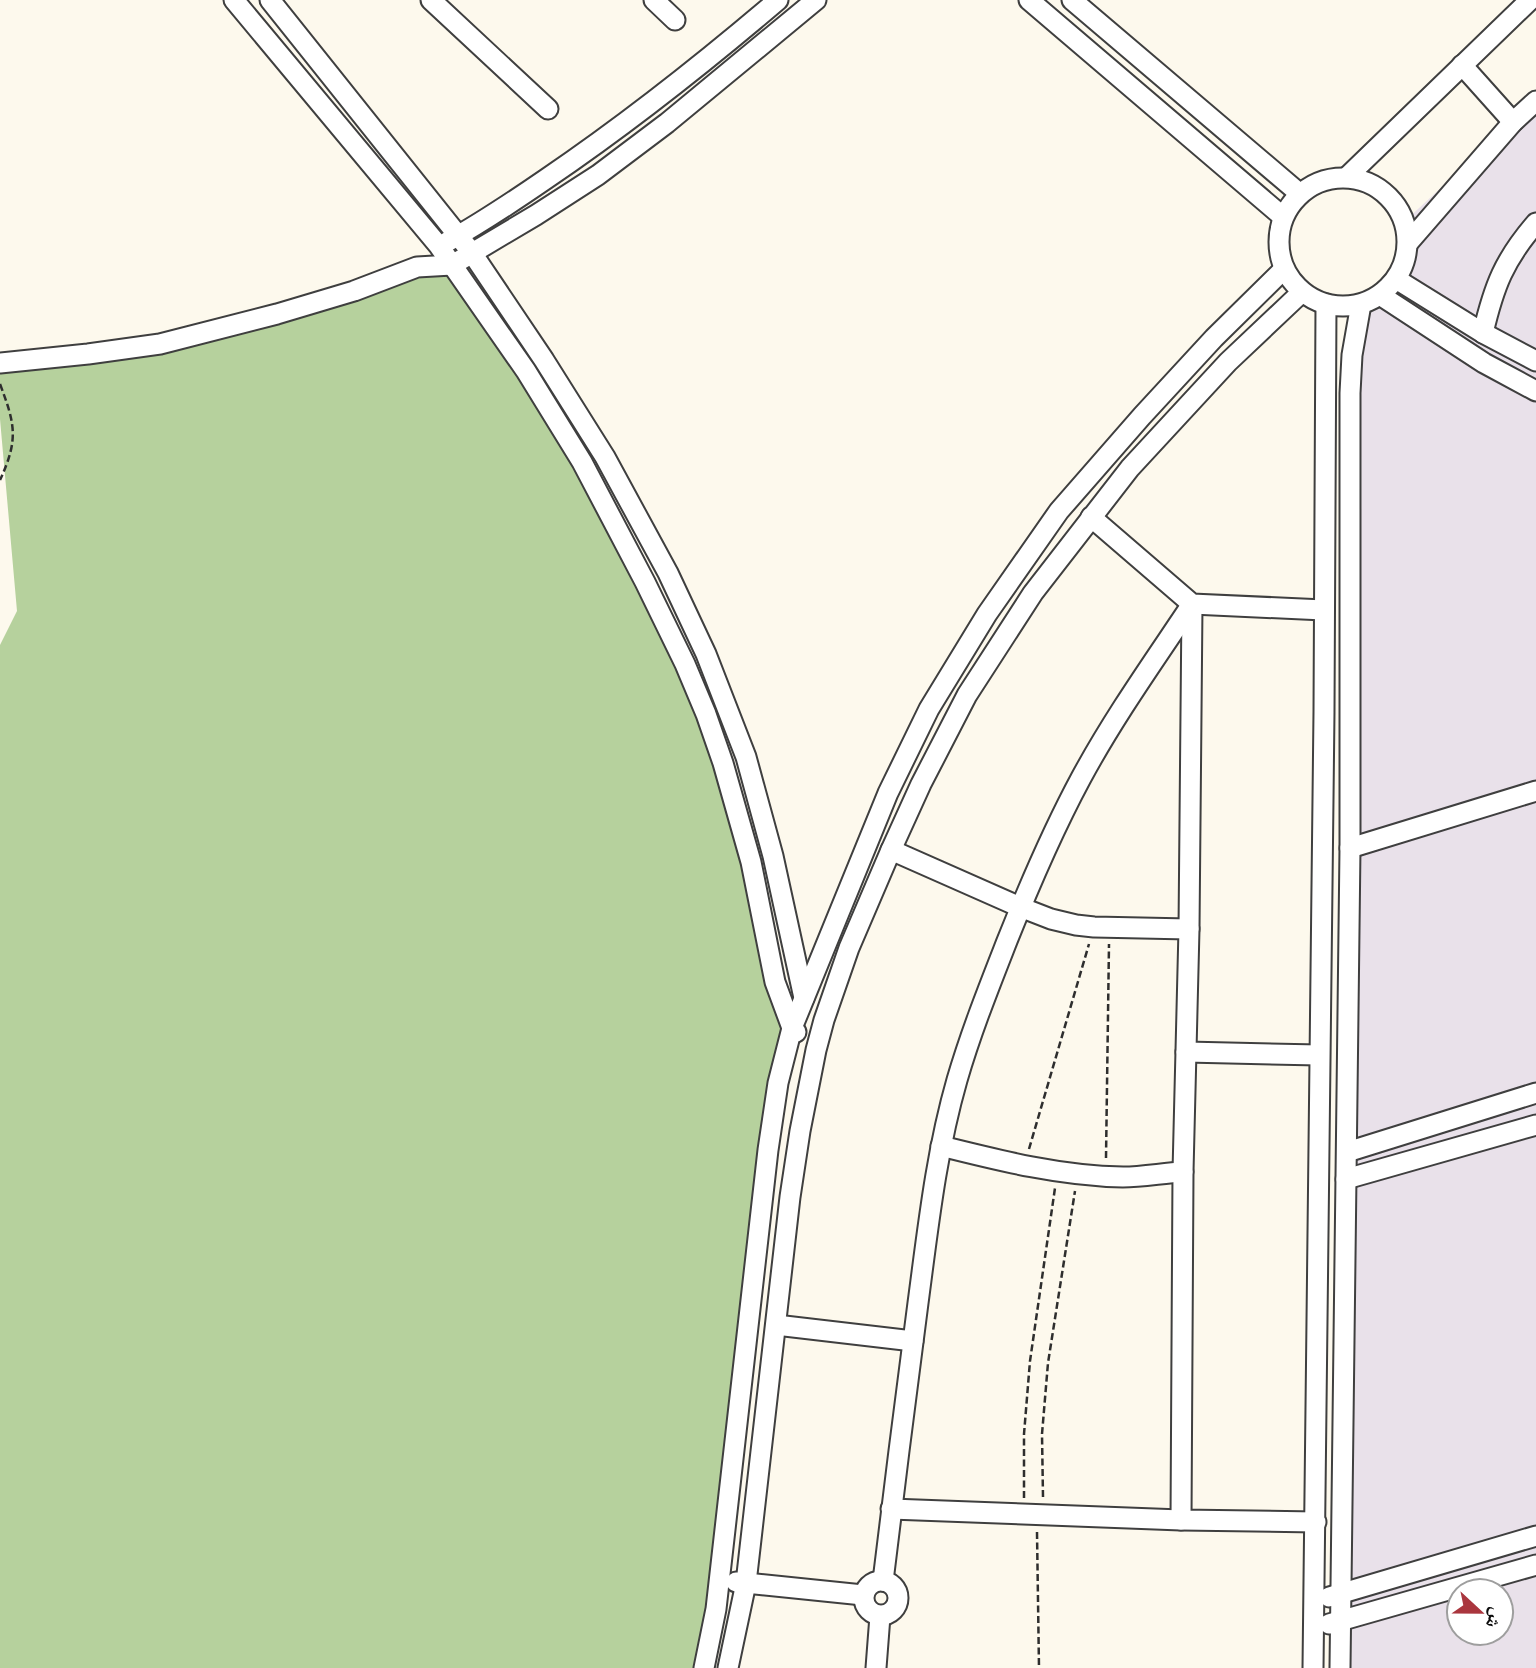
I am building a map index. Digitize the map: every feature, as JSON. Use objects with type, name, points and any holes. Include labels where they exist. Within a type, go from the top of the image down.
[{"type":"street","points":[[262,0],[240,7],[439,246],[526,371],[582,462],[645,582],[706,713],[751,862],[775,982],[792,1028],[816,1050]]},
{"type":"street","points":[[270,0],[472,253],[605,457],[668,573],[726,703],[750,769],[774,856],[804,998],[824,1020]]},
{"type":"street","points":[[431,0],[548,109]]},
{"type":"street","points":[[654,0],[675,19]]},
{"type":"street","points":[[417,267],[439,246],[581,155],[684,78],[778,0]]},
{"type":"street","points":[[0,363],[160,344],[277,314],[417,267],[452,265],[598,175],[667,123],[816,0]]},
{"type":"street","points":[[1029,0],[1282,216]]},
{"type":"street","points":[[1072,0],[1299,193]]},
{"type":"street","points":[[1348,176],[1530,0]]},
{"type":"street","points":[[1462,65],[1513,122]]},
{"type":"street","points":[[1408,243],[1513,122],[1536,101]]},
{"type":"street","points":[[1348,176],[1377,186],[1394,201],[1405,221],[1408,243],[1405,262],[1396,279],[1380,295],[1361,304],[1343,307],[1326,304],[1302,292],[1284,269],[1279,250],[1282,216],[1299,193],[1330,178],[1348,176]]},
{"type":"street","points":[[1483,333],[1497,283],[1510,256],[1536,223]]},
{"type":"street","points":[[704,1668],[716,1609],[778,1083],[792,1028],[888,793],[929,709],[987,614],[1059,511],[1214,338],[1284,269]]},
{"type":"street","points":[[1396,279],[1483,333],[1536,361]]},
{"type":"street","points":[[728,1668],[746,1583],[790,1197],[800,1131],[824,1020],[849,948],[921,784],[967,695],[1033,593],[1130,468],[1176,416],[1302,292]]},
{"type":"street","points":[[1380,295],[1484,363],[1536,391]]},
{"type":"street","points":[[1313,1668],[1326,304]]},
{"type":"street","points":[[1340,1668],[1350,848],[1350,393],[1352,355],[1361,304]]},
{"type":"street","points":[[1091,517],[1192,604],[1324,610]]},
{"type":"street","points":[[883,1581],[941,1146],[957,1081],[978,1014],[1020,908],[1082,777],[1117,717],[1192,604]]},
{"type":"street","points":[[1181,1520],[1183,1171],[1189,929],[1192,604]]},
{"type":"street","points":[[1350,848],[1536,791]]},
{"type":"street","points":[[891,850],[1020,908],[1051,919],[1102,928],[1189,929]]},
{"type":"street","points":[[1186,1052],[1319,1055]]},
{"type":"street","points":[[1347,1152],[1536,1093]]},
{"type":"street","points":[[1346,1179],[1536,1125]]},
{"type":"street","points":[[941,1146],[1024,1166],[1106,1176],[1125,1177],[1183,1171]]},
{"type":"street","points":[[776,1325],[913,1342]]},
{"type":"street","points":[[891,1509],[1181,1520],[1316,1522]]},
{"type":"street","points":[[1315,1600],[1536,1535]]},
{"type":"street","points":[[1314,1628],[1536,1565]]},
{"type":"street","points":[[719,1580],[863,1595]]},
{"type":"street","points":[[883,1581],[890,1583],[898,1596],[894,1610],[880,1616],[871,1613],[864,1605],[863,1595],[867,1587],[874,1582],[883,1581]]},
{"type":"street","points":[[876,1668],[880,1616]]},
{"type":"path","points":[[0,384],[14,430],[12,446],[0,480]]},
{"type":"path","points":[[1024,1166],[1102,928]]},
{"type":"path","points":[[1102,928],[1106,1176]]},
{"type":"path","points":[[1039,1668],[1035,1514],[1024,1434],[1030,1361],[1068,1172]]},
{"type":"path","points":[[1035,1514],[1068,1172]]},
{"type":"shaded area","points":[[1536,100],[1536,1668],[1341,1668],[1361,304],[1396,279],[1405,221]]},
{"type":"green space","points":[[452,265],[526,371],[685,664],[792,1028],[702,1668],[0,1668],[0,645],[17,611],[0,419],[0,363],[88,354]]}]
